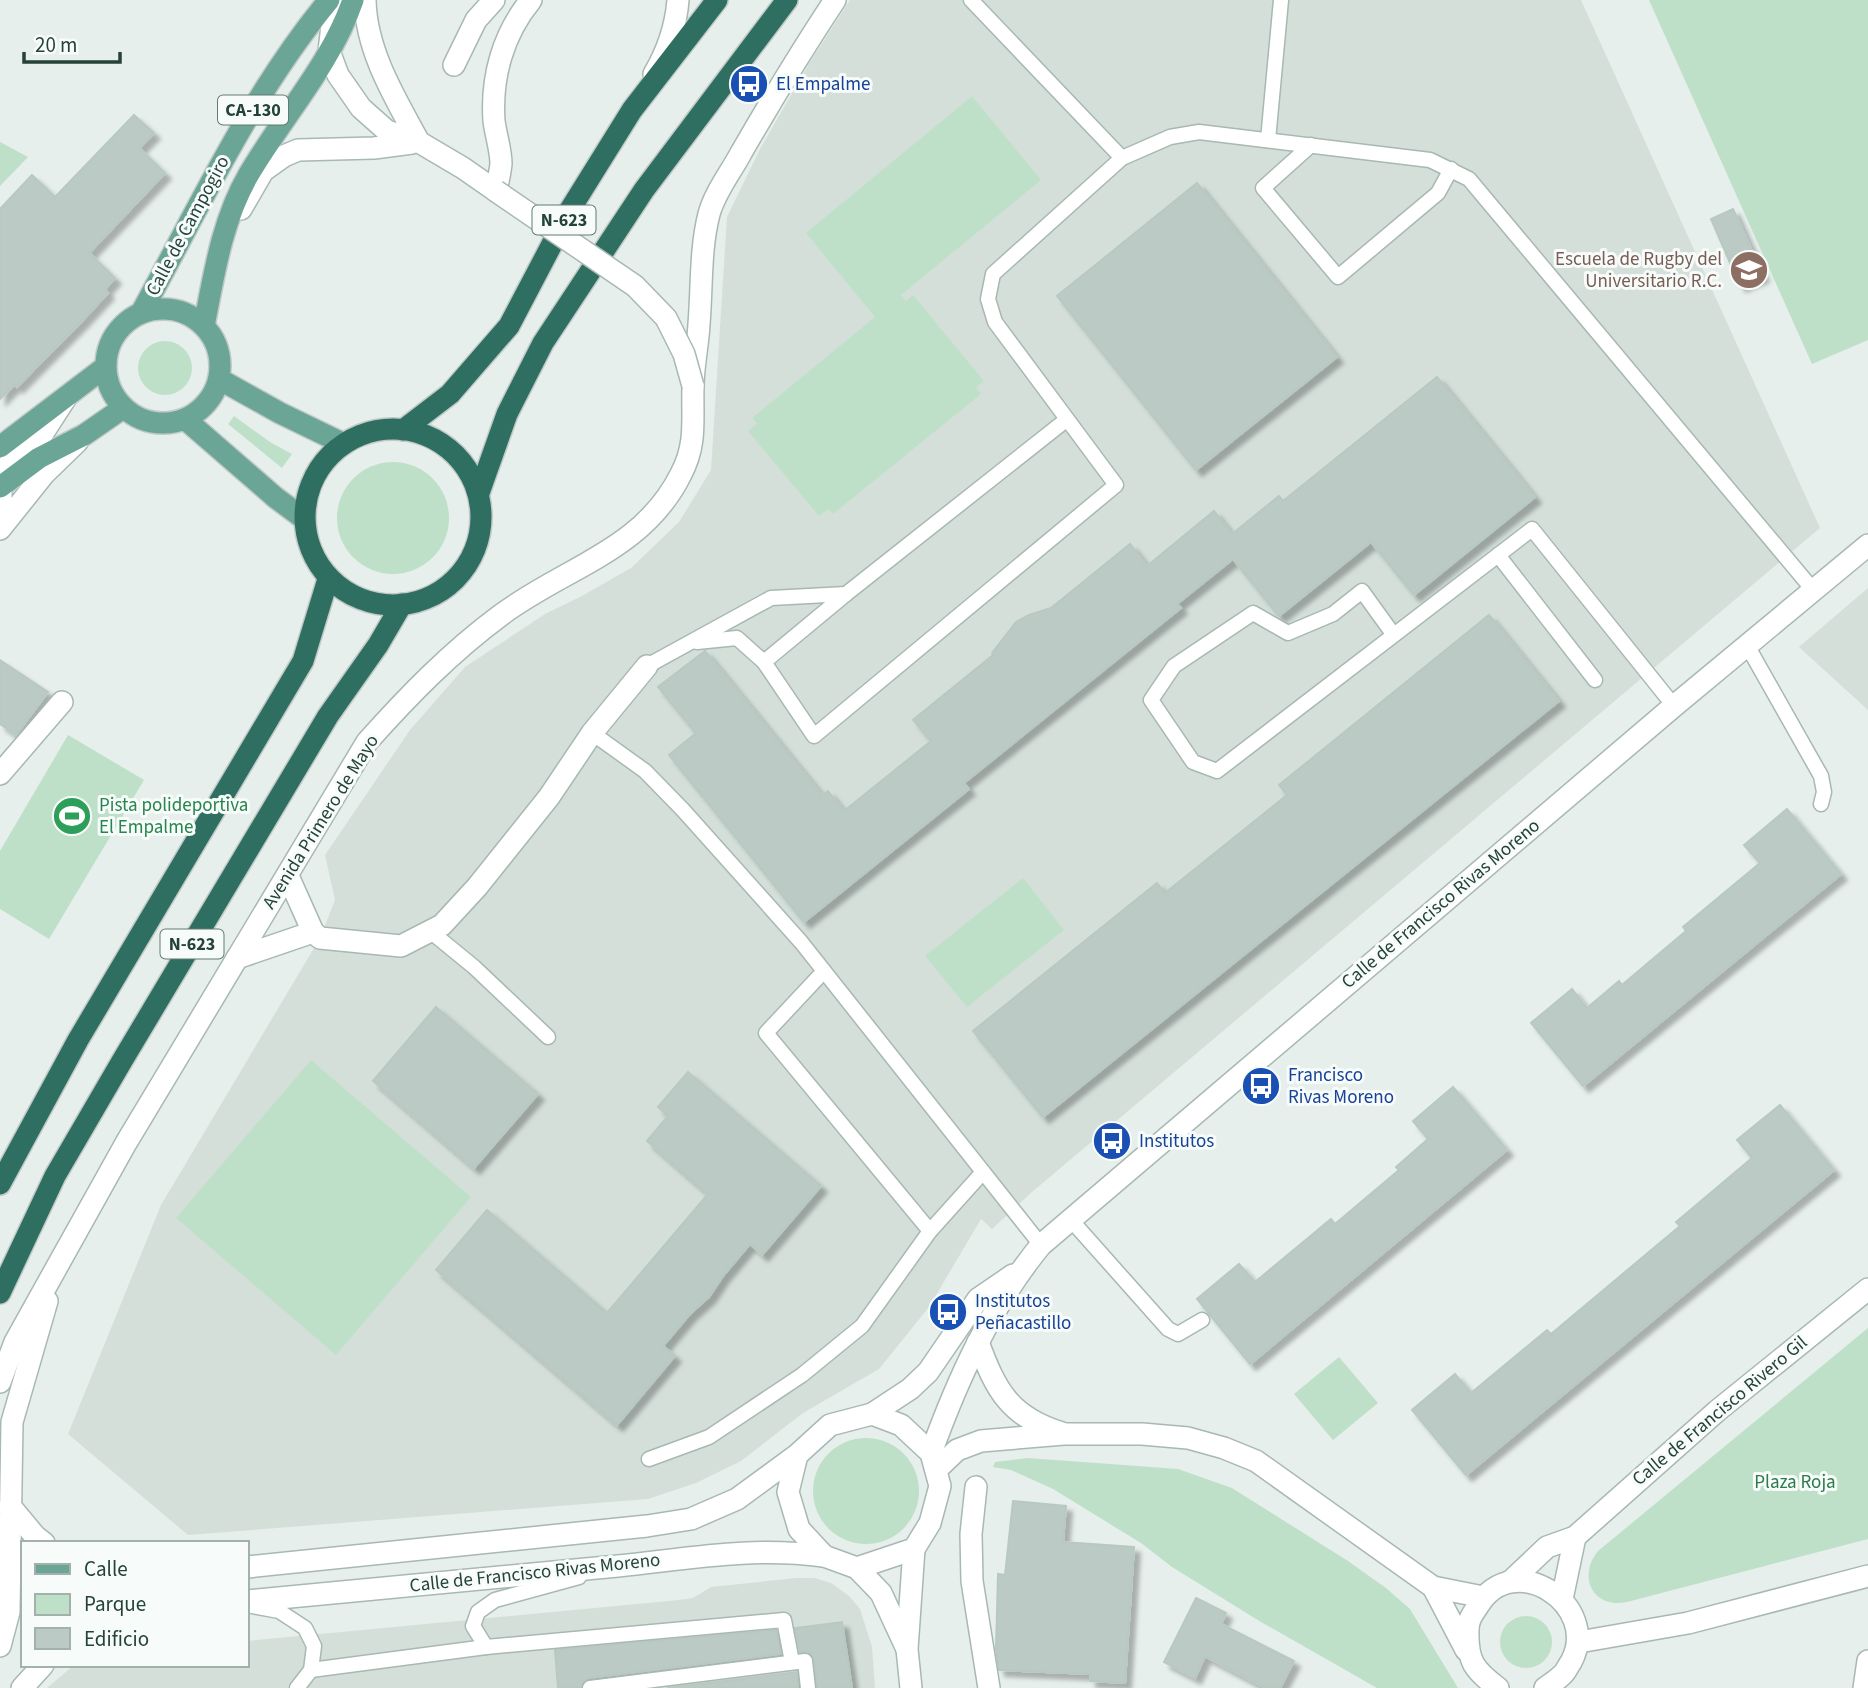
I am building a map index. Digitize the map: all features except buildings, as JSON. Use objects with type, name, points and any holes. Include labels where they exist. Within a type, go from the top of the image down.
[{"type":"highway","name":"N-623","points":[[403,429],[450,394],[509,326],[571,208],[632,110],[717,0]]},
{"type":"highway","name":"N-623","points":[[479,493],[507,414],[543,343],[644,190],[787,0]]},
{"type":"highway","name":"N-623","points":[[403,429],[445,446],[460,459],[471,474],[479,493],[481,536],[473,557],[459,576],[441,590],[402,604],[381,603],[343,590],[328,579],[308,546],[303,517],[307,496],[328,457],[345,444],[384,430],[403,429]]},
{"type":"highway","name":"N-623","points":[[0,1184],[78,1040],[303,662],[328,579]]},
{"type":"highway","name":"N-623","points":[[0,1293],[55,1176],[122,1061],[328,716],[378,645],[402,604]]},
{"type":"main road","name":"Calle de Campogiro","points":[[141,313],[211,178],[300,35],[329,0]]},
{"type":"main road","name":"Calle de Campogiro","points":[[204,326],[219,247],[248,176],[329,51],[353,0]]},
{"type":"main road","points":[[0,447],[105,367],[110,389],[123,408],[142,420],[163,424],[185,419],[207,403],[219,379],[218,351],[204,326],[186,313],[163,308],[141,313]]},
{"type":"main road","name":"CA-130","points":[[105,367],[110,344],[122,326],[141,313]]},
{"type":"main road","points":[[219,379],[280,413],[345,444]]},
{"type":"main road","points":[[0,486],[39,458],[84,436],[123,408]]},
{"type":"main road","points":[[185,419],[276,498],[303,517]]},
{"type":"street","points":[[329,51],[335,0]]},
{"type":"street","points":[[219,247],[264,171],[284,156],[298,150],[374,148],[419,142],[390,88],[370,40],[365,17],[365,0]]},
{"type":"street","points":[[454,65],[476,20],[494,0]]},
{"type":"street","points":[[496,191],[501,164],[493,100],[497,71],[503,47],[519,15],[531,0]]},
{"type":"street","points":[[632,110],[661,61],[673,28],[678,0]]},
{"type":"street","name":"Avenida Primero de Mayo","points":[[0,1382],[15,1342],[126,1143],[367,742],[412,692],[453,653],[503,613],[627,540],[667,498],[682,474],[693,448],[692,386],[709,213],[771,99],[835,0]]},
{"type":"street","name":"Avenida Primero de Mayo","points":[[329,51],[338,75],[361,108],[387,131],[419,142],[635,286],[670,325],[684,354],[692,386]]},
{"type":"street","points":[[1,528],[0,486],[12,457],[43,433],[65,399]]},
{"type":"street","points":[[1,528],[44,474],[84,436]]},
{"type":"street","name":"Calle de Francisco Rivas Moreno","points":[[933,1462],[961,1377],[978,1342],[1020,1270],[1041,1245],[1674,706],[1868,545]]},
{"type":"street","points":[[288,876],[313,932],[320,938],[401,946],[442,925],[477,887],[549,797],[592,733],[647,666]]},
{"type":"street","points":[[0,774],[62,702]]},
{"type":"street","points":[[237,958],[313,932]]},
{"type":"street","name":"Avenida Primero de Mayo","points":[[0,1646],[11,1609],[12,1422],[57,1266]]},
{"type":"street","name":"Calle de Francisco Rivas Moreno","points":[[872,1414],[910,1389],[928,1373],[978,1299],[1020,1270]]},
{"type":"street","name":"Calle de Francisco Rivero Gil","points":[[1483,1597],[1511,1581],[1547,1547],[1575,1537],[1717,1411],[1868,1289]]},
{"type":"street","points":[[978,1342],[991,1375],[1015,1410],[1045,1428],[1064,1434]]},
{"type":"street","points":[[928,1373],[961,1377],[1000,1390]]},
{"type":"street","points":[[907,1649],[881,1593],[857,1568],[824,1556],[799,1529],[789,1492],[797,1455],[830,1425],[872,1414],[901,1425],[933,1462],[940,1486],[930,1523],[914,1549],[907,1649],[911,1688]]},
{"type":"street","points":[[933,1462],[981,1441],[1064,1434],[1142,1434],[1188,1438],[1224,1448],[1256,1461],[1433,1587],[1483,1597],[1468,1621],[1467,1651]]},
{"type":"street","name":"Calle de Francisco Rivas Moreno","points":[[248,1567],[647,1527],[691,1519],[737,1499],[797,1455]]},
{"type":"street","points":[[976,1487],[971,1534],[972,1581],[989,1688]]},
{"type":"street","points":[[10,1506],[41,1541]]},
{"type":"street","points":[[1562,1599],[1575,1537]]},
{"type":"street","points":[[857,1568],[914,1549]]},
{"type":"street","name":"Calle de Francisco Rivas Moreno","points":[[248,1603],[619,1566],[698,1555],[789,1551],[824,1556]]},
{"type":"street","points":[[1579,1642],[1688,1623],[1868,1576]]},
{"type":"street","points":[[1511,1581],[1538,1584],[1562,1599],[1577,1627],[1579,1642],[1564,1674],[1545,1688]]},
{"type":"street","points":[[1433,1587],[1479,1674],[1498,1688]]},
{"type":"street","points":[[1864,1688],[1868,1661]]},
{"type":"street","points":[[22,1688],[41,1667]]},
{"type":"lane","points":[[971,0],[1122,158]]},
{"type":"lane","points":[[1268,140],[1280,0]]},
{"type":"lane","points":[[689,643],[737,638],[764,662],[814,736],[1116,485],[995,322],[988,299],[993,274],[1122,158],[1170,137],[1199,132],[1430,160],[1469,179],[1814,591]]},
{"type":"lane","points":[[1311,145],[1263,188],[1338,277],[1438,193],[1451,169]]},
{"type":"lane","points":[[764,662],[1066,420]]},
{"type":"lane","points":[[1393,634],[1362,591],[1333,614],[1288,633],[1253,613],[1174,666],[1151,699],[1193,762],[1217,771],[1532,529],[1674,706]]},
{"type":"lane","points":[[1498,555],[1595,680]]},
{"type":"lane","points":[[647,666],[771,598],[846,594]]},
{"type":"lane","points":[[1748,647],[1821,776],[1824,792],[1821,804]]},
{"type":"lane","points":[[592,733],[645,772],[801,942],[1041,1245]]},
{"type":"lane","points":[[430,931],[474,967],[548,1037]]},
{"type":"lane","points":[[824,971],[766,1033],[930,1231]]},
{"type":"lane","points":[[0,1162],[19,1145]]},
{"type":"lane","points":[[649,1459],[709,1437],[802,1375],[862,1326],[930,1231],[983,1171]]},
{"type":"lane","points":[[1071,1220],[1168,1329],[1178,1334],[1202,1320]]},
{"type":"lane","points":[[486,1647],[473,1626],[478,1612],[495,1600],[619,1566]]},
{"type":"lane","points":[[248,1603],[279,1611],[304,1628],[314,1646],[311,1670],[297,1688]]},
{"type":"lane","points":[[311,1670],[486,1647],[784,1620],[792,1662]]},
{"type":"lane","points":[[590,1688],[805,1661],[808,1688]]},
{"type":"shaded area","points":[[850,0],[1581,0],[1820,528],[1032,1192],[992,1229],[981,1219],[929,1307],[879,1369],[803,1413],[741,1461],[696,1483],[648,1499],[188,1535],[68,1434],[161,1205],[320,938],[335,900],[325,855],[410,730],[465,667],[545,614],[631,568],[679,522],[711,470],[727,217],[760,149],[810,62]]},
{"type":"shaded area","points":[[1868,588],[1868,710],[1799,647]]},
{"type":"shaded area","points":[[796,1578],[815,1578],[831,1583],[849,1596],[860,1609],[872,1647],[875,1688],[47,1688],[72,1667],[248,1667],[248,1641],[679,1600],[693,1598],[711,1587]]},
{"type":"green space","points":[[1649,0],[1868,0],[1868,340],[1812,364]]},
{"type":"green space","points":[[972,96],[1041,180],[901,295],[906,301],[913,295],[984,381],[976,387],[981,394],[833,514],[828,509],[819,516],[748,431],[757,424],[752,418],[875,317],[806,233]]},
{"type":"green space","points":[[0,142],[28,157],[0,186]]},
{"type":"green space","points":[[165,341],[184,349],[192,368],[184,387],[165,395],[146,387],[138,368],[146,349]]},
{"type":"green space","points":[[234,416],[292,454],[282,468],[228,424]]},
{"type":"green space","points":[[393,462],[414,466],[433,478],[445,497],[449,518],[445,539],[433,558],[414,570],[393,574],[372,570],[353,558],[341,539],[337,518],[341,497],[353,478],[372,466]]},
{"type":"green space","name":"Pista polideportiva El Empalme","points":[[68,735],[144,780],[49,939],[0,909],[0,851]]},
{"type":"green space","points":[[1023,878],[1064,930],[967,1007],[925,956]]},
{"type":"green space","points":[[311,1060],[471,1197],[336,1355],[176,1218]]},
{"type":"green space","name":"Plaza Roja","points":[[1868,1328],[1868,1539],[1627,1602],[1605,1601],[1597,1596],[1589,1580],[1589,1571],[1598,1551]]},
{"type":"green space","points":[[1339,1357],[1378,1403],[1333,1440],[1294,1394]]},
{"type":"green space","points":[[866,1438],[886,1442],[903,1454],[915,1471],[919,1491],[915,1511],[903,1528],[886,1540],[866,1544],[846,1540],[829,1528],[817,1511],[813,1491],[817,1471],[829,1454],[846,1442]]},
{"type":"green space","points":[[1028,1458],[1178,1469],[1232,1488],[1348,1561],[1410,1609],[1458,1688],[1377,1688],[1261,1622],[1053,1489],[1011,1470],[993,1467],[995,1462]]},
{"type":"green space","points":[[1526,1616],[1536,1618],[1544,1624],[1550,1632],[1550,1652],[1544,1660],[1536,1666],[1526,1668],[1516,1666],[1508,1660],[1502,1652],[1500,1642],[1502,1632],[1508,1624],[1516,1618]]},
{"type":"place","name":"El Empalme","points":[[749,84]]},
{"type":"place","name":"Escuela de Rugby del Universitario R.C.","points":[[1749,270]]},
{"type":"place","name":"Pista polideportiva El Empalme","points":[[72,816]]},
{"type":"place","name":"Francisco Rivas Moreno","points":[[1261,1086]]},
{"type":"place","name":"Institutos","points":[[1112,1141]]},
{"type":"place","name":"Institutos Peñacastillo","points":[[948,1312]]}]
